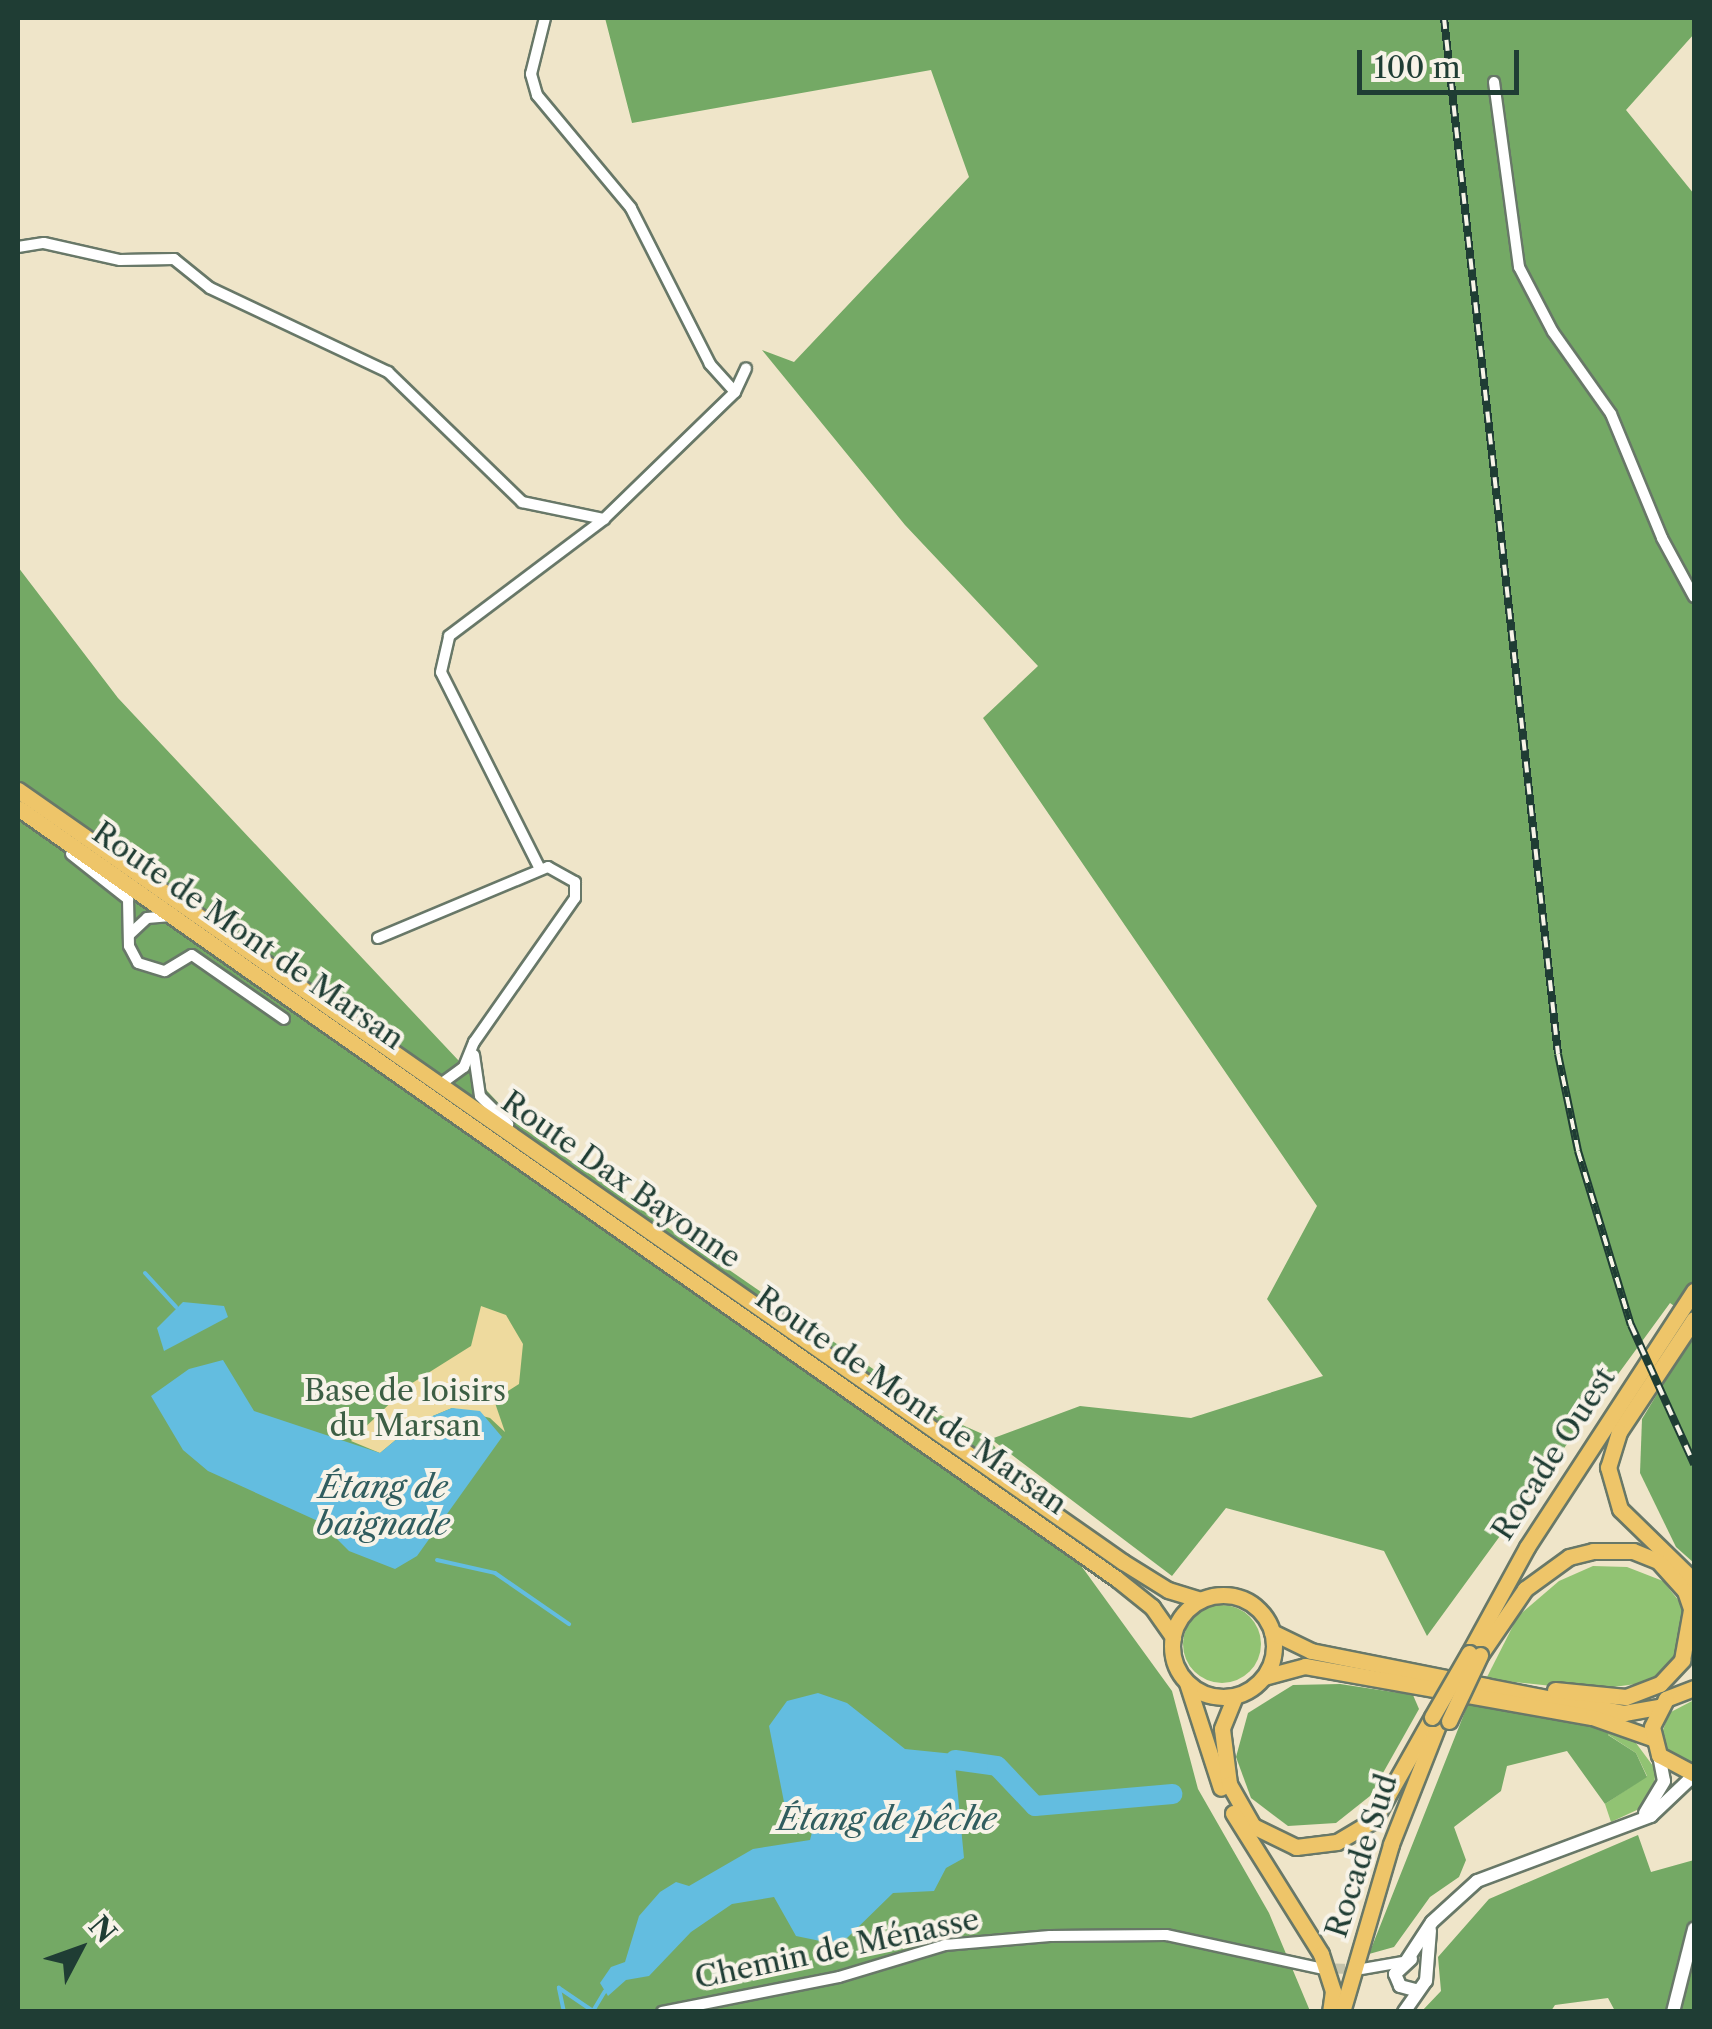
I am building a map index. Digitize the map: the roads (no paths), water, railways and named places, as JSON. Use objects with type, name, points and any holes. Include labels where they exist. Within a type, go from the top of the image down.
[{"type":"main road","name":"Route Dax Bayonne","points":[[18,790],[1123,1562],[1168,1590],[1201,1600]]},
{"type":"main road","name":"Route de Mont de Marsan","points":[[18,808],[1117,1579],[1162,1616],[1173,1637]]},
{"type":"main road","name":"Rocade Ouest","points":[[1475,1654],[1527,1547],[1694,1291]]},
{"type":"main road","points":[[1694,1320],[1620,1432],[1608,1467],[1620,1509],[1694,1581]]},
{"type":"main road","points":[[1235,1696],[1222,1729],[1228,1784],[1248,1820],[1271,1839],[1314,1848],[1355,1834],[1374,1820],[1440,1719],[1475,1654],[1525,1589],[1569,1557],[1593,1551],[1633,1551],[1658,1561],[1674,1574],[1693,1612],[1682,1660],[1644,1692],[1604,1696],[1486,1686]]},
{"type":"main road","points":[[1264,1677],[1274,1656],[1272,1632],[1262,1612],[1241,1598],[1201,1600],[1186,1611],[1173,1637],[1174,1662],[1187,1683],[1227,1802],[1329,1972],[1330,2012]]},
{"type":"main road","points":[[1272,1632],[1311,1651],[1624,1713],[1658,1707],[1690,1689],[1694,1669]]},
{"type":"main road","points":[[1187,1683],[1210,1696],[1235,1696],[1264,1677],[1305,1666],[1592,1717],[1652,1738]]},
{"type":"main road","points":[[1658,1707],[1652,1738],[1659,1755],[1694,1774]]},
{"type":"main road","name":"Rocade Sud","points":[[1342,2012],[1391,1844],[1440,1719]]},
{"type":"street","points":[[545,18],[531,74],[537,95],[631,208],[710,364],[735,392]]},
{"type":"street","points":[[1494,82],[1519,267],[1554,332],[1611,414],[1662,538],[1694,597]]},
{"type":"street","points":[[18,247],[44,243],[120,260],[174,260],[210,288],[388,372],[522,502],[604,518]]},
{"type":"street","points":[[540,869],[441,672],[441,657],[449,636],[604,518],[735,392],[746,368]]},
{"type":"street","points":[[18,808],[122,892],[132,907],[132,956],[144,968],[165,970],[192,955],[284,1019]]},
{"type":"street","points":[[378,938],[540,869],[554,867],[571,876],[576,898],[483,1030],[461,1072],[438,1085]]},
{"type":"street","points":[[129,935],[147,918],[171,916]]},
{"type":"street","points":[[483,1030],[473,1062],[484,1103],[608,1204]]},
{"type":"street","points":[[1636,1821],[1661,1790],[1659,1755]]},
{"type":"street","points":[[1402,2012],[1404,1961],[1432,1922],[1464,1891],[1503,1867],[1636,1821],[1672,1800],[1694,1774]]},
{"type":"street","points":[[1422,1964],[1404,1961],[1362,1969],[1405,1986],[1427,1977],[1422,1964],[1432,1922]]},
{"type":"street","points":[[1672,2012],[1694,1929]]},
{"type":"street","name":"Chemin de Ménasse","points":[[662,2012],[840,1977],[945,1945],[1050,1936],[1166,1935],[1319,1968]]},
{"type":"water","points":[[183,1302],[224,1306],[228,1317],[164,1351],[157,1328]]},
{"type":"water","name":"Étang de baignade","points":[[223,1360],[254,1411],[380,1453],[416,1423],[452,1408],[480,1411],[502,1437],[417,1556],[395,1569],[349,1551],[320,1522],[208,1471],[183,1450],[151,1396],[189,1369]]},
{"type":"water","name":"Étang de pêche","points":[[818,1693],[847,1703],[905,1749],[954,1754],[964,1858],[946,1868],[934,1891],[893,1893],[847,1938],[830,1943],[796,1936],[774,1897],[732,1904],[691,1932],[649,1976],[626,1980],[608,1996],[600,1983],[611,1967],[625,1962],[639,1916],[660,1892],[676,1882],[689,1886],[753,1849],[810,1840],[815,1821],[785,1807],[769,1726],[787,1701]]},
{"type":"waterway","points":[[145,1273],[176,1307]]},
{"type":"waterway","points":[[437,1560],[495,1573],[569,1624]]},
{"type":"waterway","points":[[955,1760],[997,1766],[1035,1806],[1172,1794]]},
{"type":"waterway","points":[[564,2012],[559,1988],[593,2011],[605,1991]]},
{"type":"tunnel","points":[[1320,1968],[1358,1969]]},
{"type":"railway","points":[[1444,18],[1558,1054],[1578,1151],[1631,1325],[1694,1464]]},
{"type":"park label","name":"Base de loisirs du Marsan","points":[[405,1408]]}]
